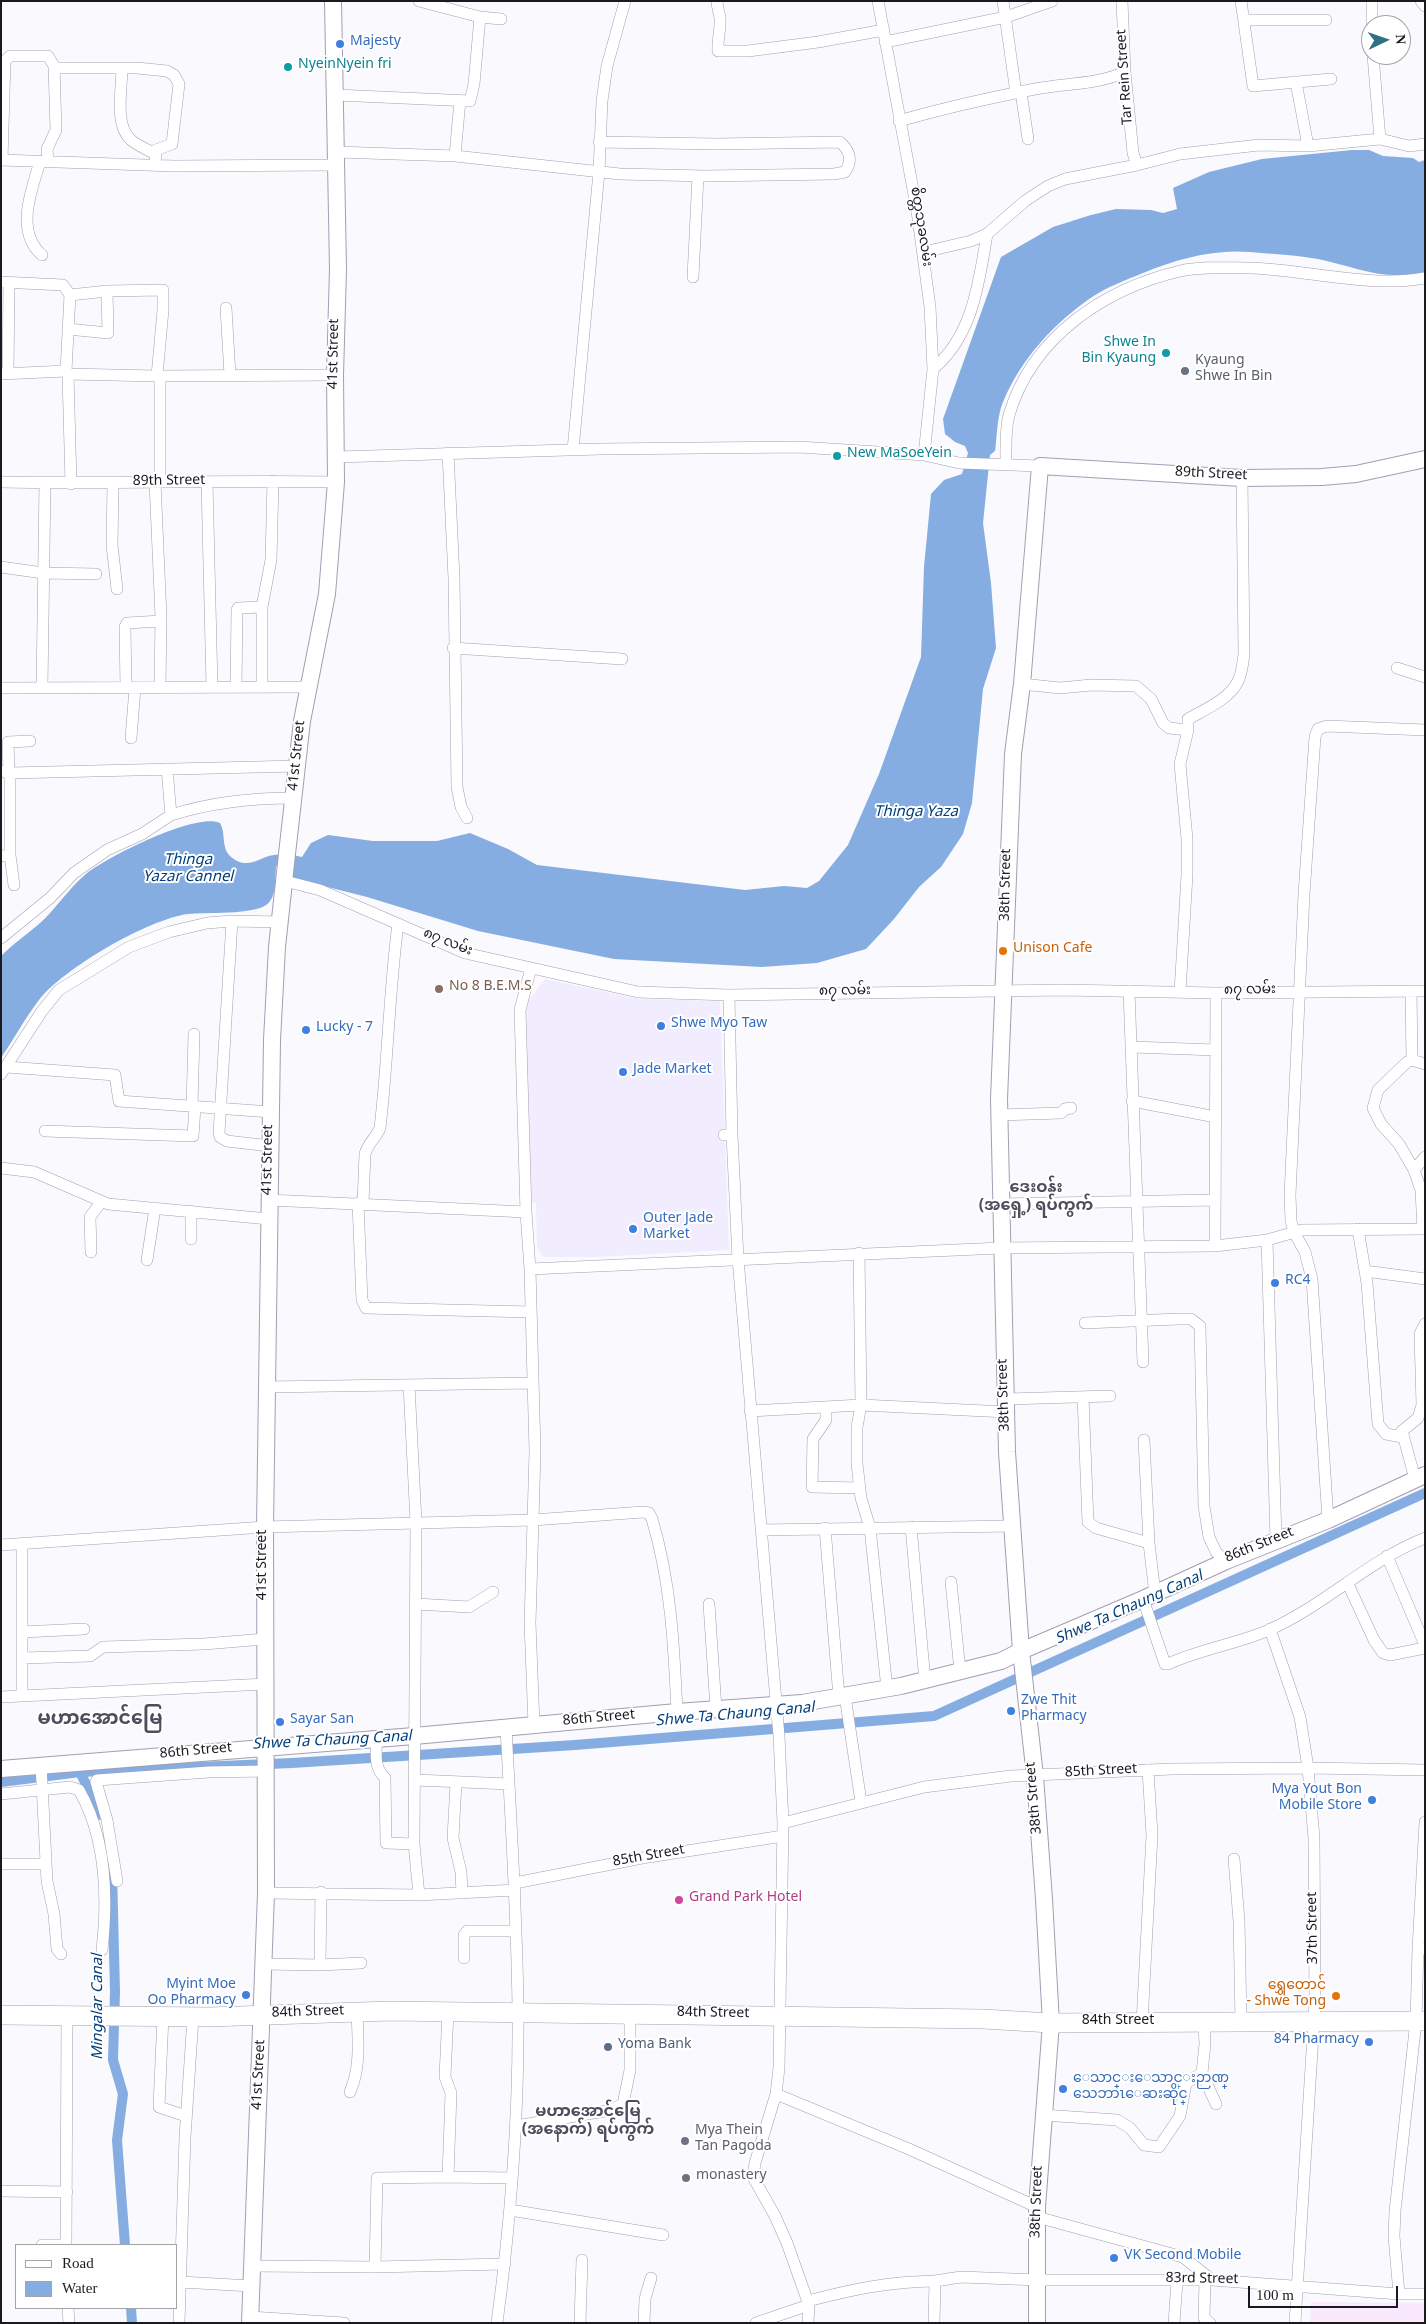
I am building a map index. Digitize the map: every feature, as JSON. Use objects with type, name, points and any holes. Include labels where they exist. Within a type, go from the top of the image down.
[{"type":"main road","name":"41st Street","points":[[250,2320],[265,1964],[267,1749],[264,1527],[272,1040],[280,922],[302,721],[327,594],[336,482],[334,375],[338,270],[333,1]]},
{"type":"main road","name":"89th Street","points":[[1040,466],[1242,478],[1339,476],[1425,459]]},
{"type":"main road","name":"38th Street","points":[[1037,2323],[1037,2212],[1051,2023],[1034,1776],[1012,1526],[1001,1248],[999,1115],[1000,1045],[1005,991],[1013,754],[1022,684],[1040,466]]},
{"type":"main road","name":"86th Street","points":[[1,1769],[42,1769],[267,1749],[414,1741],[506,1732],[534,1725],[677,1712],[777,1706],[887,1689],[1001,1662],[1023,1665],[1226,1561],[1328,1520],[1420,1477]]},
{"type":"main road","name":"84th Street","points":[[1,2015],[193,2017],[357,2012],[518,2012],[983,2019],[1051,2023],[1420,2021]]},
{"type":"street","points":[[419,1],[480,17],[502,19]]},
{"type":"street","points":[[573,450],[607,66],[625,1]]},
{"type":"street","points":[[717,1],[716,10],[720,18],[717,40],[718,51],[748,51],[885,36],[1006,17],[1052,1]]},
{"type":"street","name":"စိတ္တသုခလမ်း","points":[[878,1],[924,252],[930,307],[933,369],[924,455]]},
{"type":"street","points":[[1003,1],[1028,139]]},
{"type":"street","name":"Tar Rein Street","points":[[1122,1],[1125,72],[1133,152],[1137,164]]},
{"type":"street","points":[[1241,1],[1253,86],[1331,79]]},
{"type":"street","points":[[1372,1],[1372,15]]},
{"type":"street","points":[[1421,1],[1425,6]]},
{"type":"street","points":[[336,95],[471,100],[480,17]]},
{"type":"street","points":[[1244,20],[1326,20]]},
{"type":"street","points":[[42,255],[34,248],[32,242],[28,202],[44,162],[47,149],[56,130],[54,68],[53,62],[48,56],[10,56],[5,61],[1,160],[44,162],[455,156],[599,172],[698,176],[834,174],[845,172],[849,166],[850,156],[848,149],[840,142],[717,144],[599,142]]},
{"type":"street","points":[[1374,65],[1380,140]]},
{"type":"street","points":[[54,68],[122,68],[168,71],[174,75],[179,84],[172,144],[156,150],[155,160]]},
{"type":"street","points":[[122,68],[122,122],[126,133],[132,141],[155,160]]},
{"type":"street","points":[[899,121],[943,108],[1019,93],[1061,85],[1098,82],[1125,72]]},
{"type":"street","points":[[1296,82],[1308,146]]},
{"type":"street","points":[[455,156],[460,100]]},
{"type":"street","points":[[924,252],[971,241],[987,234],[1025,201],[1048,186],[1075,176],[1180,154],[1259,145],[1308,146],[1380,140],[1409,146],[1425,144]]},
{"type":"street","points":[[693,277],[698,176]]},
{"type":"street","points":[[933,369],[951,351],[966,323],[977,289],[987,234]]},
{"type":"street","points":[[1000,464],[1008,417],[1015,398],[1031,367],[1056,336],[1076,318],[1119,291],[1181,271],[1193,270],[1253,268],[1387,281],[1425,278]]},
{"type":"street","points":[[71,484],[67,372],[70,295],[63,285],[5,282],[5,374],[67,372],[159,376],[334,375]]},
{"type":"street","points":[[70,295],[107,291],[163,290],[164,310],[159,376],[157,482],[161,621],[160,688]]},
{"type":"street","points":[[68,329],[108,333],[107,291]]},
{"type":"street","points":[[226,308],[230,375]]},
{"type":"street","name":"89th Street","points":[[336,457],[573,450],[799,448],[924,455],[959,463],[1040,466]]},
{"type":"street","points":[[448,453],[454,578],[453,648],[456,788],[461,807],[467,818]]},
{"type":"street","points":[[1180,992],[1188,875],[1187,838],[1180,764],[1188,730],[1188,718],[1207,709],[1229,692],[1238,681],[1241,673],[1245,636],[1242,478]]},
{"type":"street","points":[[262,687],[262,606],[271,560],[273,481]]},
{"type":"street","name":"89th Street","points":[[1,482],[113,484],[157,482],[336,482]]},
{"type":"street","points":[[207,482],[212,687]]},
{"type":"street","points":[[42,687],[45,483]]},
{"type":"street","points":[[113,484],[112,545],[117,589]]},
{"type":"street","points":[[1,567],[43,573],[96,574]]},
{"type":"street","points":[[236,687],[237,610],[238,608],[262,606]]},
{"type":"street","points":[[131,738],[130,688],[125,627],[127,623],[132,622],[161,621]]},
{"type":"street","points":[[453,648],[622,659]]},
{"type":"street","points":[[1397,668],[1425,677]]},
{"type":"street","points":[[1022,684],[1060,688],[1091,684],[1136,686],[1151,699],[1163,723],[1169,728],[1188,730]]},
{"type":"street","points":[[1,688],[308,687]]},
{"type":"street","points":[[1328,1520],[1312,1279],[1305,1252],[1294,1232],[1291,1221],[1290,1195],[1301,992],[1304,894],[1315,737],[1318,729],[1327,726],[1425,730]]},
{"type":"street","points":[[14,884],[6,855],[8,742],[30,741]]},
{"type":"street","points":[[6,772],[298,766]]},
{"type":"street","points":[[167,769],[171,814]]},
{"type":"street","points":[[1,938],[50,898],[74,873],[107,850],[142,834],[171,814],[220,802],[260,798],[294,798]]},
{"type":"street","name":"၈၇ လမ်း","points":[[285,879],[320,890],[465,953],[638,992],[729,995],[1005,991],[1216,993],[1425,991]]},
{"type":"street","points":[[4,1070],[42,1011],[59,990],[129,947],[168,932],[206,923],[232,921],[280,922]]},
{"type":"street","points":[[232,921],[219,1133],[223,1139],[270,1146]]},
{"type":"street","points":[[398,924],[392,974],[388,1058],[380,1128],[365,1154],[360,1203],[362,1300],[366,1308],[531,1312]]},
{"type":"street","points":[[531,968],[520,1010],[535,1452],[530,1623],[534,1725]]},
{"type":"street","points":[[1129,991],[1143,1362]]},
{"type":"street","points":[[1411,991],[1412,1060]]},
{"type":"street","points":[[1215,1246],[1216,993]]},
{"type":"street","points":[[729,995],[728,1135],[750,1410],[777,1706],[783,1836],[780,2068],[776,2094],[755,2163],[753,2177],[776,2216],[808,2303],[808,2323]]},
{"type":"street","points":[[45,1130],[193,1136],[194,1034]]},
{"type":"street","points":[[1132,1047],[1216,1050]]},
{"type":"street","points":[[530,1269],[1001,1248],[1215,1246],[1267,1240],[1294,1232],[1329,1228],[1424,1229],[1421,1190],[1414,1170],[1399,1144],[1381,1124],[1374,1108],[1378,1090],[1407,1062],[1412,1060],[1425,1064]]},
{"type":"street","points":[[4,1070],[111,1074],[116,1076],[119,1101],[271,1112]]},
{"type":"street","points":[[1132,1100],[1216,1117]]},
{"type":"street","points":[[999,1115],[1061,1113],[1065,1109],[1071,1108]]},
{"type":"street","points":[[1414,1170],[1425,1157]]},
{"type":"street","points":[[1,1168],[34,1172],[101,1202],[269,1219]]},
{"type":"street","points":[[269,1200],[526,1212]]},
{"type":"street","points":[[1001,1204],[1214,1200]]},
{"type":"street","points":[[91,1252],[90,1217],[101,1202]]},
{"type":"street","points":[[147,1260],[155,1208]]},
{"type":"street","points":[[191,1211],[191,1239]]},
{"type":"street","points":[[1358,1229],[1365,1271],[1378,1424],[1386,1434],[1402,1437]]},
{"type":"street","points":[[1267,1240],[1276,1540]]},
{"type":"street","points":[[859,1253],[860,1405],[857,1428],[860,1488],[870,1528],[887,1689]]},
{"type":"street","points":[[1365,1271],[1425,1279]]},
{"type":"street","points":[[1085,1323],[1141,1319],[1191,1319],[1200,1326],[1204,1506],[1209,1537],[1216,1552],[1226,1561]]},
{"type":"street","points":[[1420,1477],[1402,1437],[1403,1429],[1419,1419],[1421,1412],[1420,1334],[1425,1324]]},
{"type":"street","points":[[266,1388],[533,1383]]},
{"type":"street","points":[[409,1385],[416,1522],[414,1741],[416,1780],[414,1844],[418,1895]]},
{"type":"street","points":[[750,1410],[860,1405],[1007,1406],[1083,1397],[1110,1396]]},
{"type":"street","points":[[1083,1397],[1088,1522],[1096,1528],[1149,1543]]},
{"type":"street","points":[[826,1407],[826,1420],[813,1439],[812,1487],[860,1488]]},
{"type":"street","points":[[1144,1440],[1149,1543],[1148,1601],[1151,1623],[1166,1664],[1270,1630],[1348,1584],[1387,1556],[1425,1538]]},
{"type":"street","points":[[1,1545],[264,1527],[533,1520],[643,1512],[649,1514],[661,1548],[667,1580],[673,1630],[677,1712]]},
{"type":"street","points":[[761,1530],[1012,1526]]},
{"type":"street","points":[[911,1527],[924,1681]]},
{"type":"street","points":[[825,1528],[842,1697],[861,1802]]},
{"type":"street","points":[[22,1544],[22,1696]]},
{"type":"street","points":[[1348,1584],[1374,1640],[1383,1653],[1390,1655],[1425,1646],[1387,1556]]},
{"type":"street","points":[[951,1582],[960,1671]]},
{"type":"street","points":[[416,1604],[469,1606],[493,1592]]},
{"type":"street","points":[[709,1604],[716,1709]]},
{"type":"street","points":[[22,1632],[84,1629]]},
{"type":"street","name":"37th Street","points":[[1270,1630],[1300,1717],[1308,1768],[1315,1873],[1316,1972],[1295,2323]]},
{"type":"street","points":[[22,1658],[90,1656],[103,1647],[204,1644],[265,1639]]},
{"type":"street","points":[[1,1697],[266,1684]]},
{"type":"street","points":[[497,2323],[505,2264],[516,2126],[518,2012],[515,1887],[506,1732]]},
{"type":"street","points":[[376,1744],[376,1762],[380,1774],[385,1778],[386,1844],[414,1844]]},
{"type":"street","name":"85th Street","points":[[782,1824],[861,1802],[953,1782],[1148,1770],[1308,1768],[1425,1770]]},
{"type":"street","points":[[42,1769],[46,1864],[57,1949],[61,1954]]},
{"type":"street","points":[[117,1882],[111,1838],[97,1780],[267,1770]]},
{"type":"street","points":[[1142,2023],[1152,1835],[1148,1770]]},
{"type":"street","points":[[416,1780],[510,1784]]},
{"type":"street","points":[[456,1783],[454,1838],[461,1872],[462,1893]]},
{"type":"street","points":[[1,1794],[43,1789],[76,1788],[79,1790],[92,1815],[101,1856],[105,1926],[102,1950]]},
{"type":"street","points":[[1399,2294],[1394,2236],[1395,2211],[1420,2021],[1425,1822]]},
{"type":"street","name":"85th Street","points":[[266,1892],[418,1895],[462,1893],[515,1887],[633,1860],[783,1836]]},
{"type":"street","points":[[1234,1859],[1239,1922],[1242,2022]]},
{"type":"street","points":[[1,1864],[46,1864]]},
{"type":"street","points":[[320,1965],[321,1892]]},
{"type":"street","points":[[464,1958],[464,1935],[467,1932],[516,1931]]},
{"type":"street","points":[[265,1964],[320,1965],[361,1963]]},
{"type":"street","points":[[350,2092],[357,2070],[357,2012]]},
{"type":"street","points":[[448,2012],[445,2077],[451,2093],[448,2177]]},
{"type":"street","points":[[516,2126],[610,2110],[623,2104],[630,2070],[630,2014]]},
{"type":"street","points":[[66,2244],[67,2015]]},
{"type":"street","points":[[163,2016],[159,2107],[186,2116]]},
{"type":"street","points":[[179,2323],[186,2116],[193,2017]]},
{"type":"street","points":[[1204,2023],[1202,2073],[1216,2104]]},
{"type":"street","points":[[1043,2116],[1117,2120],[1130,2128],[1144,2145],[1155,2148],[1162,2144],[1180,2116],[1186,2083],[1202,2073]]},
{"type":"street","points":[[776,2094],[909,2149],[1037,2212],[1182,2258],[1208,2281],[1204,2318],[1210,2323]]},
{"type":"street","points":[[375,2267],[378,2178],[512,2178]]},
{"type":"street","points":[[1,2191],[67,2192]]},
{"type":"street","points":[[510,2210],[663,2235]]},
{"type":"street","points":[[580,2323],[582,2260]]},
{"type":"street","points":[[251,2266],[375,2267],[505,2264]]},
{"type":"street","name":"83rd Street","points":[[808,2303],[863,2287],[897,2282],[935,2281],[961,2277],[1038,2280],[1208,2281],[1296,2285],[1399,2294],[1425,2294]]},
{"type":"street","points":[[644,2323],[645,2299],[651,2278]]},
{"type":"street","points":[[934,2323],[935,2281]]},
{"type":"street","points":[[1174,2323],[1177,2281]]},
{"type":"street","points":[[180,2282],[251,2286]]},
{"type":"street","points":[[756,2323],[808,2303]]},
{"type":"street","points":[[68,2309],[69,2323]]},
{"type":"street","points":[[250,2320],[344,2323]]},
{"type":"shaded area","name":"Jade Market","points":[[545,979],[639,999],[720,1001],[729,1250],[595,1257],[543,1257],[537,1247],[536,1203],[527,1204],[522,1009]]},
{"type":"shaded area","points":[[1311,2302],[1425,2303],[1425,2323],[1310,2323]]},
{"type":"water","points":[[1369,150],[1383,156],[1413,158],[1419,162],[1425,160],[1425,272],[1410,275],[1383,274],[1318,259],[1236,251],[1195,256],[1143,273],[1092,297],[1052,330],[1019,371],[1003,402],[998,420],[995,451],[990,455],[983,523],[991,583],[996,648],[983,689],[972,803],[963,834],[941,867],[919,887],[894,919],[866,949],[817,963],[762,967],[614,959],[478,931],[367,897],[296,879],[276,866],[274,893],[270,902],[266,905],[250,910],[188,914],[171,918],[130,935],[86,960],[67,974],[39,1000],[1,1058],[1,956],[39,924],[86,874],[97,866],[131,847],[192,824],[208,821],[220,823],[227,852],[236,861],[242,863],[254,862],[274,855],[302,857],[311,843],[328,835],[373,841],[437,841],[470,833],[508,849],[537,865],[745,890],[784,886],[807,888],[819,881],[848,845],[879,774],[921,657],[924,567],[931,494],[944,480],[962,474],[968,453],[965,446],[955,442],[945,434],[943,419],[1001,257],[1053,227],[1091,215],[1116,209],[1151,210],[1163,213],[1177,209],[1173,188],[1209,172],[1262,159]]},
{"type":"waterway","name":"Shwe Ta Chaung Canal","points":[[1,1782],[80,1772],[292,1763],[575,1745],[934,1716],[1425,1493]]},
{"type":"waterway","name":"Mingalar Canal","points":[[80,1772],[101,1815]]},
{"type":"waterway","name":"Mingalar Canal","points":[[112,1871],[115,1992],[113,2060],[123,2094],[117,2140],[125,2244]]},
{"type":"waterway","name":"Mingalar Canal","points":[[131,2309],[132,2323]]},
{"type":"place","name":"Majesty","points":[[340,44]]},
{"type":"place","name":"NyeinNyein fri","points":[[288,67]]},
{"type":"place","name":"Shwe In Bin Kyaung","points":[[1166,353]]},
{"type":"place","name":"Kyaung Shwe In Bin","points":[[1185,371]]},
{"type":"place","name":"New MaSoeYein","points":[[837,456]]},
{"type":"place","name":"Unison Cafe","points":[[1003,951]]},
{"type":"place","name":"No 8 B.E.M.S","points":[[439,989]]},
{"type":"place","name":"Shwe Myo Taw","points":[[661,1026]]},
{"type":"place","name":"Lucky - 7","points":[[306,1030]]},
{"type":"place","name":"Jade Market","points":[[623,1072]]},
{"type":"place","name":"Outer Jade Market","points":[[633,1229]]},
{"type":"place","name":"RC4","points":[[1275,1283]]},
{"type":"place","name":"Zwe Thit Pharmacy","points":[[1011,1711]]},
{"type":"place","name":"Sayar San","points":[[280,1722]]},
{"type":"place","name":"Mya Yout Bon Mobile Store","points":[[1372,1800]]},
{"type":"place","name":"Grand Park Hotel","points":[[679,1900]]},
{"type":"place","name":"Myint Moe Oo Pharmacy","points":[[246,1995]]},
{"type":"place","name":"ရွှေတောင် - Shwe Tong","points":[[1336,1996]]},
{"type":"place","name":"84 Pharmacy","points":[[1369,2042]]},
{"type":"place","name":"Yoma Bank","points":[[608,2047]]},
{"type":"place","name":"ေသာင္းေသာင္းဉာဏ္ သေဘာၤေဆးဆိုင္","points":[[1063,2089]]},
{"type":"place","name":"Mya Thein Tan Pagoda","points":[[685,2141]]},
{"type":"place","name":"monastery","points":[[686,2178]]},
{"type":"place","name":"VK Second Mobile","points":[[1114,2258]]},
{"type":"district","name":"ဒေးဝန်း (အရှေ့) ရပ်ကွက်","points":[[1036,1199]]},
{"type":"district","name":"မဟာအောင်မြေ","points":[[100,1722]]},
{"type":"district","name":"မဟာအောင်မြေ (အနောက်) ရပ်ကွက်","points":[[588,2123]]},
{"type":"water label","name":"Thinga Yaza","points":[[916,814]]},
{"type":"water label","name":"Thinga Yazar Cannel","points":[[188,870]]}]
